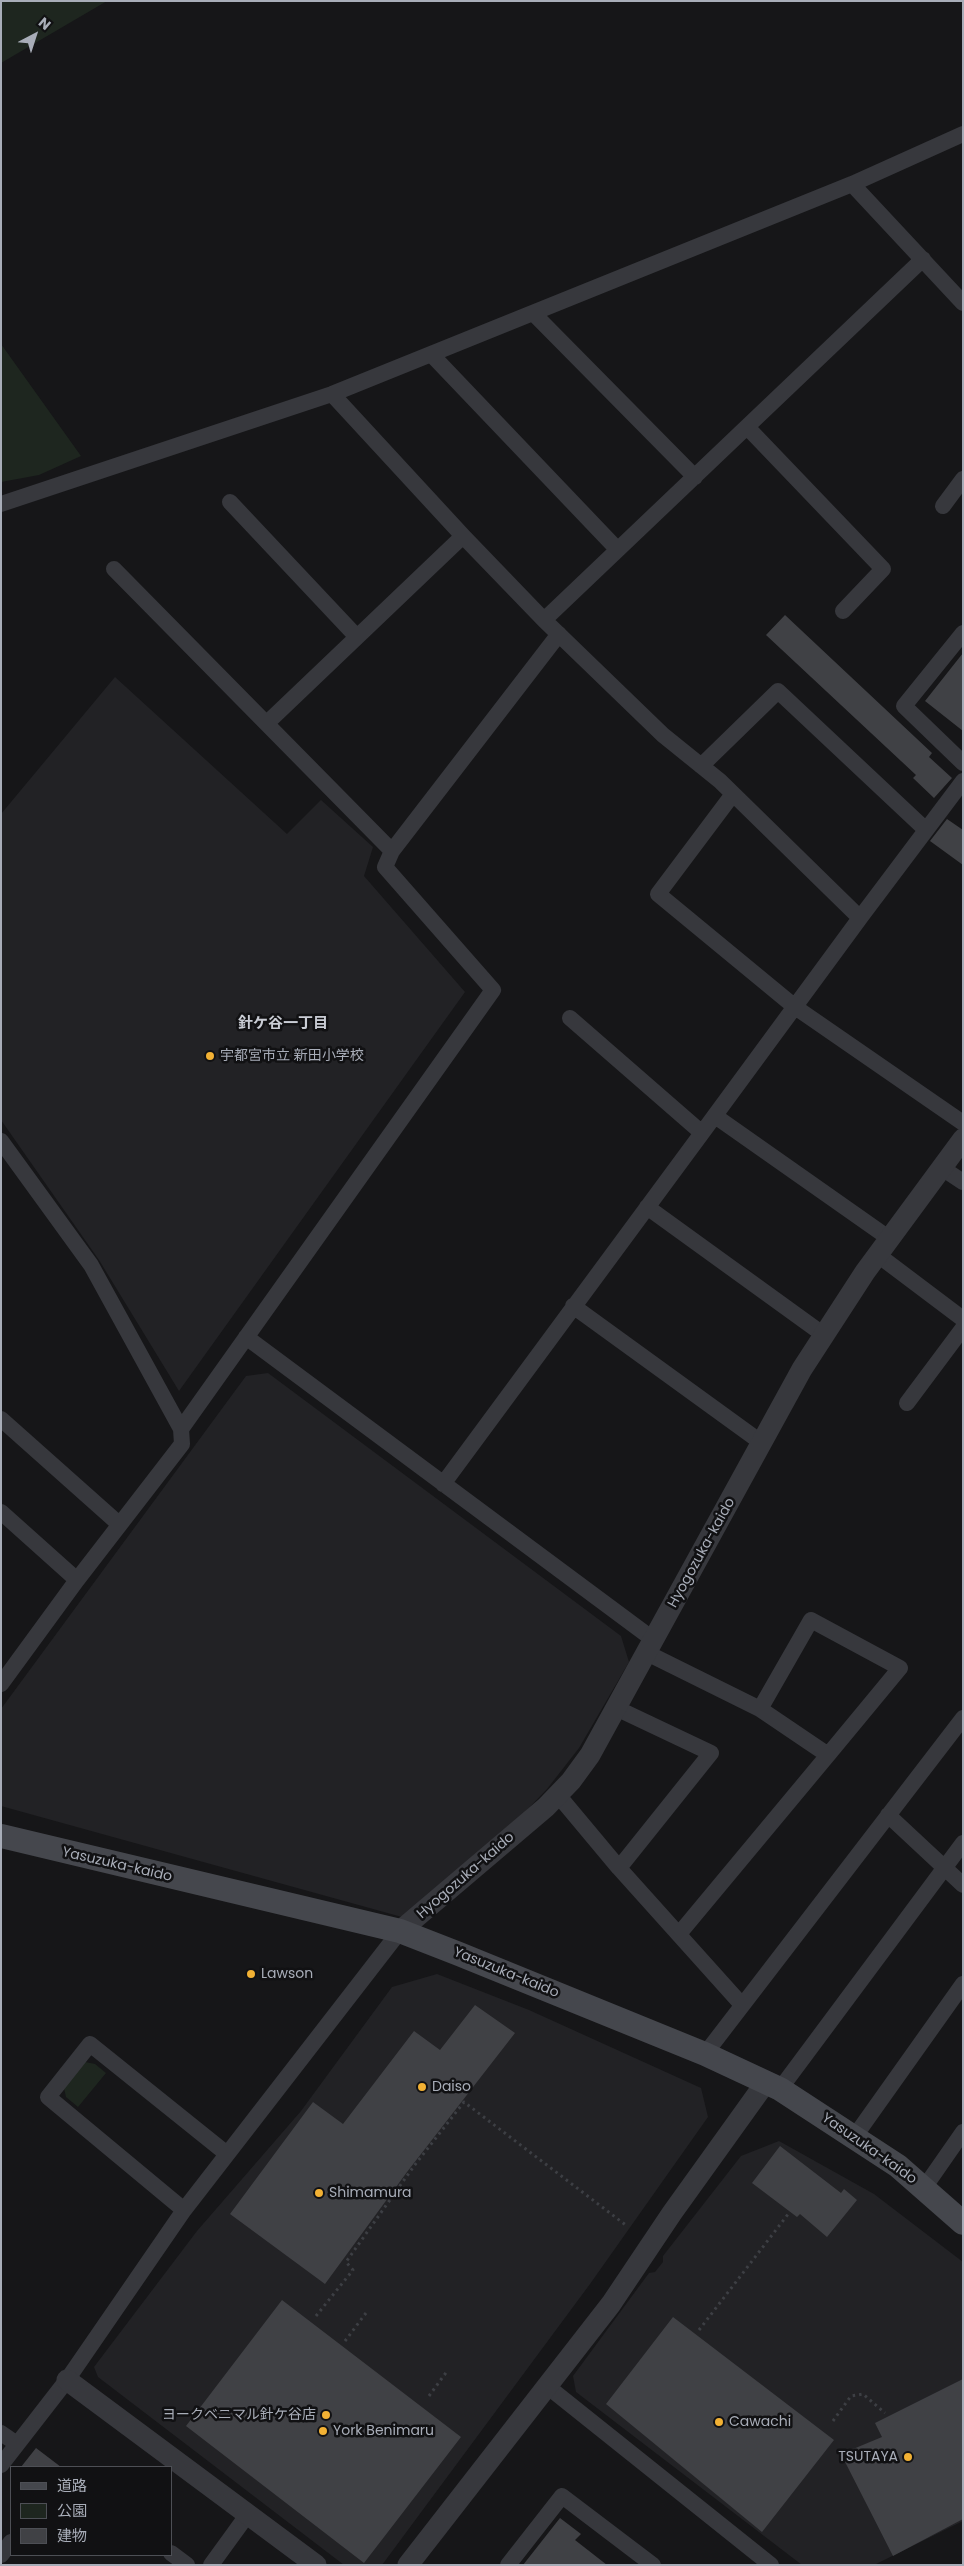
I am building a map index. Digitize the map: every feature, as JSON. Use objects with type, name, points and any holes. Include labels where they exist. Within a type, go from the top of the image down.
[{"type":"main road","name":"Yasuzuka-kaido","points":[[1,1836],[400,1931],[705,2054],[773,2085],[855,2136],[924,2188],[963,2223]]},
{"type":"street","points":[[1,504],[332,394],[852,184],[963,134]]},
{"type":"street","points":[[852,184],[963,303]]},
{"type":"street","points":[[544,620],[923,259]]},
{"type":"street","points":[[533,313],[695,477]]},
{"type":"street","points":[[431,354],[617,549]]},
{"type":"street","points":[[332,394],[462,536],[544,620],[664,735],[733,794],[860,918]]},
{"type":"street","points":[[747,427],[883,569],[842,611]]},
{"type":"street","points":[[943,506],[963,479]]},
{"type":"street","points":[[230,502],[357,637]]},
{"type":"street","points":[[267,723],[462,536]]},
{"type":"street","points":[[114,569],[392,851]]},
{"type":"street","points":[[963,633],[904,706],[963,763]]},
{"type":"street","points":[[181,1429],[492,990],[385,867],[392,851],[559,634]]},
{"type":"street","points":[[701,766],[778,691],[926,830]]},
{"type":"street","points":[[443,1484],[963,781]]},
{"type":"street","points":[[733,794],[658,894],[795,1007],[963,1123]]},
{"type":"street","points":[[570,1018],[702,1133]]},
{"type":"street","points":[[715,1116],[884,1247],[963,1319]]},
{"type":"street","name":"Hyogozuka-kaido","points":[[400,1931],[558,1795],[590,1755],[802,1369],[884,1247],[963,1139]]},
{"type":"street","points":[[1,1141],[91,1265],[181,1429],[182,1444],[119,1524],[1,1684]]},
{"type":"street","points":[[942,1168],[963,1182]]},
{"type":"street","points":[[647,1207],[824,1335]]},
{"type":"street","points":[[573,1306],[762,1443]]},
{"type":"street","points":[[907,1403],[963,1328]]},
{"type":"street","points":[[246,1337],[443,1484],[650,1647],[760,1709],[828,1755]]},
{"type":"street","points":[[1,1419],[119,1524]]},
{"type":"street","points":[[1,1512],[77,1580]]},
{"type":"street","points":[[678,1934],[900,1668],[811,1620],[760,1709]]},
{"type":"street","points":[[616,1708],[711,1753],[619,1868]]},
{"type":"street","points":[[705,2054],[963,1718]]},
{"type":"street","points":[[558,1795],[619,1868],[742,2005]]},
{"type":"street","points":[[888,1815],[963,1885]]},
{"type":"street","points":[[408,2565],[611,2304],[672,2213],[963,1843]]},
{"type":"street","points":[[1,2465],[67,2380],[184,2210],[400,1931]]},
{"type":"street","points":[[855,2136],[963,1984]]},
{"type":"street","points":[[184,2210],[48,2097],[90,2044],[227,2154]]},
{"type":"street","points":[[924,2188],[963,2132]]},
{"type":"street","points":[[67,2380],[316,2565]]},
{"type":"street","points":[[547,2386],[772,2565]]},
{"type":"street","points":[[1,2434],[17,2444]]},
{"type":"street","points":[[508,2565],[562,2496],[653,2565]]},
{"type":"street","points":[[211,2565],[248,2514]]},
{"type":"street","points":[[1,2555],[10,2543]]},
{"type":"street","points":[[172,2554],[187,2565]]},
{"type":"path","points":[[316,2316],[353,2270],[346,2262],[414,2166],[464,2102],[627,2226]]},
{"type":"path","points":[[699,2330],[788,2213]]},
{"type":"path","points":[[345,2341],[366,2312]]},
{"type":"path","points":[[429,2396],[448,2370]]},
{"type":"path","points":[[833,2421],[851,2396],[863,2394],[885,2413]]},
{"type":"shaded area","name":"宇都宮市立 新田小学校","points":[[115,677],[287,834],[321,800],[373,847],[364,876],[465,992],[179,1391],[99,1260],[1,1120],[1,814]]},
{"type":"shaded area","points":[[268,1373],[621,1636],[629,1662],[579,1748],[547,1789],[523,1814],[402,1917],[1,1806],[1,1709],[246,1376]]},
{"type":"shaded area","points":[[437,1974],[529,2010],[701,2088],[708,2117],[590,2284],[382,2565],[344,2565],[98,2377],[94,2367],[197,2231],[301,2111],[392,1987]]},
{"type":"shaded area","points":[[779,2141],[874,2194],[963,2262],[963,2521],[874,2565],[802,2565],[576,2392],[573,2376],[649,2273],[655,2272],[663,2262],[663,2256],[741,2156]]},
{"type":"green space","points":[[1,1],[107,1],[1,63]]},
{"type":"green space","points":[[1,344],[81,456],[39,475],[1,482]]},
{"type":"green space","points":[[85,2062],[95,2064],[106,2073],[78,2107],[66,2097],[64,2088]]},
{"type":"building","points":[[785,615],[932,753],[929,757],[952,778],[934,798],[913,778],[916,775],[766,635]]},
{"type":"building","points":[[963,653],[963,731],[925,701]]},
{"type":"building","points":[[947,819],[963,830],[963,865],[930,841]]},
{"type":"building","points":[[475,2005],[515,2033],[407,2172],[325,2284],[230,2214],[313,2102],[343,2124],[414,2031],[440,2050]]},
{"type":"building","points":[[780,2146],[841,2193],[844,2189],[857,2200],[827,2237],[800,2214],[797,2217],[752,2183]]},
{"type":"building","name":"York Benimaru","points":[[282,2300],[461,2437],[364,2563],[186,2426]]},
{"type":"building","name":"Cawachi","points":[[673,2317],[834,2440],[762,2532],[606,2404]]},
{"type":"building","name":"TSUTAYA","points":[[963,2379],[963,2519],[893,2556],[841,2454],[882,2437],[875,2423]]},
{"type":"building","points":[[36,2448],[60,2466],[22,2466]]},
{"type":"building","points":[[560,2518],[581,2534],[575,2540],[607,2565],[523,2565]]},
{"type":"place","name":"宇都宮市立 新田小学校","points":[[210,1056]]},
{"type":"place","name":"Lawson","points":[[251,1974]]},
{"type":"place","name":"Daiso","points":[[422,2087]]},
{"type":"place","name":"Shimamura","points":[[319,2193]]},
{"type":"place","name":"ヨークベニマル針ケ谷店","points":[[326,2415]]},
{"type":"place","name":"Cawachi","points":[[719,2422]]},
{"type":"place","name":"York Benimaru","points":[[323,2431]]},
{"type":"place","name":"TSUTAYA","points":[[908,2457]]},
{"type":"district","name":"針ケ谷一丁目","points":[[283,1024]]}]
